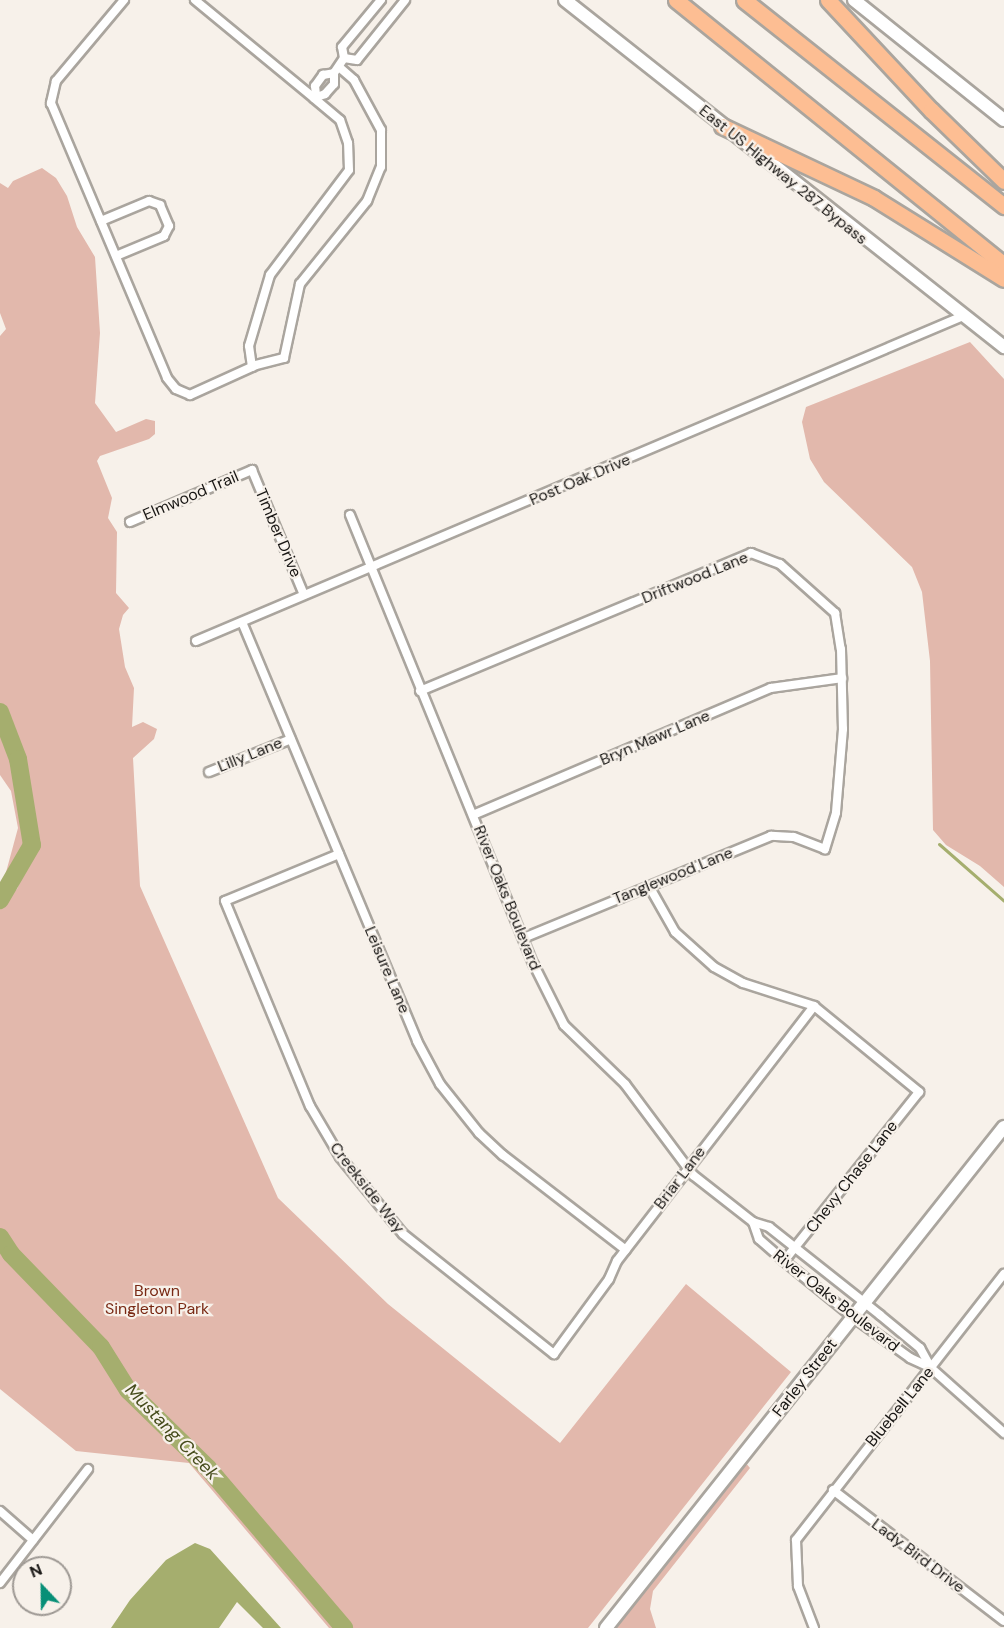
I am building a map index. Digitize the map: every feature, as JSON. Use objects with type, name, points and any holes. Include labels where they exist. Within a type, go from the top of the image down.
[{"type":"highway","points":[[676,0],[1004,265]]},
{"type":"highway","points":[[744,0],[1004,206]]},
{"type":"highway","points":[[828,0],[945,125],[1004,181]]},
{"type":"highway","points":[[722,126],[874,198],[1004,279]]},
{"type":"main road","name":"East US Highway 287 Bypass","points":[[565,0],[1004,347]]},
{"type":"main road","points":[[854,0],[1004,120]]},
{"type":"main road","name":"Farley Street","points":[[606,1628],[1004,1127]]},
{"type":"street","points":[[124,0],[51,91],[51,103],[167,378],[176,389],[190,395],[252,367],[284,358],[300,284],[367,201],[381,167],[381,130],[354,80],[339,66]]},
{"type":"street","points":[[195,0],[340,120],[348,143],[350,170],[270,275],[249,346],[252,367]]},
{"type":"street","points":[[315,97],[325,94],[334,84],[342,47],[381,0]]},
{"type":"street","points":[[315,97],[315,86],[324,75],[339,66],[357,60],[405,0]]},
{"type":"street","points":[[101,221],[149,201],[160,205],[169,226],[164,236],[116,256]]},
{"type":"street","name":"Post Oak Drive","points":[[196,641],[963,316]]},
{"type":"street","name":"Elmwood Trail","points":[[130,522],[252,470]]},
{"type":"street","name":"Timber Drive","points":[[252,470],[304,595]]},
{"type":"street","name":"River Oaks Boulevard","points":[[350,515],[373,567],[420,691],[523,938],[564,1025],[625,1084],[687,1169],[753,1222],[769,1227],[920,1348],[931,1368]]},
{"type":"street","name":"Driftwood Lane","points":[[420,691],[751,553],[780,564],[831,607],[840,637],[843,729],[836,813],[825,849]]},
{"type":"street","name":"Leisure Lane","points":[[242,622],[417,1041],[440,1084],[479,1133],[503,1155],[626,1250]]},
{"type":"street","name":"Bryn Mawr Lane","points":[[473,815],[771,688],[842,678]]},
{"type":"street","name":"Lilly Lane","points":[[209,772],[291,739]]},
{"type":"street","name":"Tanglewood Lane","points":[[523,938],[771,836],[793,837],[825,849]]},
{"type":"street","name":"Creekside Way","points":[[339,854],[225,901],[310,1106],[340,1157],[403,1234],[554,1354]]},
{"type":"street","points":[[649,886],[675,932],[714,967],[743,983],[813,1006]]},
{"type":"street","name":"Briar Lane","points":[[554,1354],[626,1250],[813,1006]]},
{"type":"street","name":"Chevy Chase Lane","points":[[784,1261],[919,1092],[813,1006]]},
{"type":"street","name":"River Oaks Boulevard","points":[[753,1222],[759,1239],[784,1261],[853,1317],[909,1358],[931,1368],[1004,1433]]},
{"type":"street","name":"Bluebell Lane","points":[[814,1628],[798,1586],[796,1540],[1004,1274]]},
{"type":"street","points":[[0,1583],[88,1469]]},
{"type":"street","name":"Lady Bird Drive","points":[[833,1490],[1004,1620]]},
{"type":"street","points":[[0,1511],[33,1540]]},
{"type":"green space","name":"Brown Singleton Park","points":[[42,168],[56,178],[67,196],[77,227],[95,257],[100,333],[95,403],[116,432],[146,419],[155,421],[155,434],[149,439],[100,456],[97,461],[112,498],[108,518],[117,532],[116,593],[129,608],[123,615],[119,629],[125,667],[134,688],[132,727],[143,722],[157,729],[154,739],[133,758],[140,886],[278,1198],[388,1304],[560,1443],[686,1284],[791,1372],[588,1628],[329,1628],[189,1463],[76,1451],[0,1389],[0,900],[17,889],[38,841],[34,837],[18,881],[10,890],[2,887],[18,828],[11,791],[0,775],[0,336],[6,329],[0,313],[0,183],[8,188],[13,181]]},
{"type":"green space","points":[[970,342],[1004,379],[1004,887],[980,866],[946,845],[933,830],[930,661],[922,592],[912,567],[824,482],[810,459],[802,422],[806,407]]},
{"type":"green space","points":[[745,1462],[750,1468],[653,1591],[650,1609],[656,1628],[610,1628]]},
{"type":"shaded area","points":[[195,1543],[210,1549],[281,1628],[263,1628],[237,1602],[219,1628],[111,1628],[130,1600],[166,1560]]},
{"type":"waterway","name":"Mustang Creek","points":[[0,712],[18,759],[32,845],[0,900]]},
{"type":"waterway","points":[[939,844],[1004,901]]},
{"type":"waterway","name":"Mustang Creek","points":[[0,1237],[11,1254],[101,1347],[128,1390],[208,1468],[344,1628]]}]
